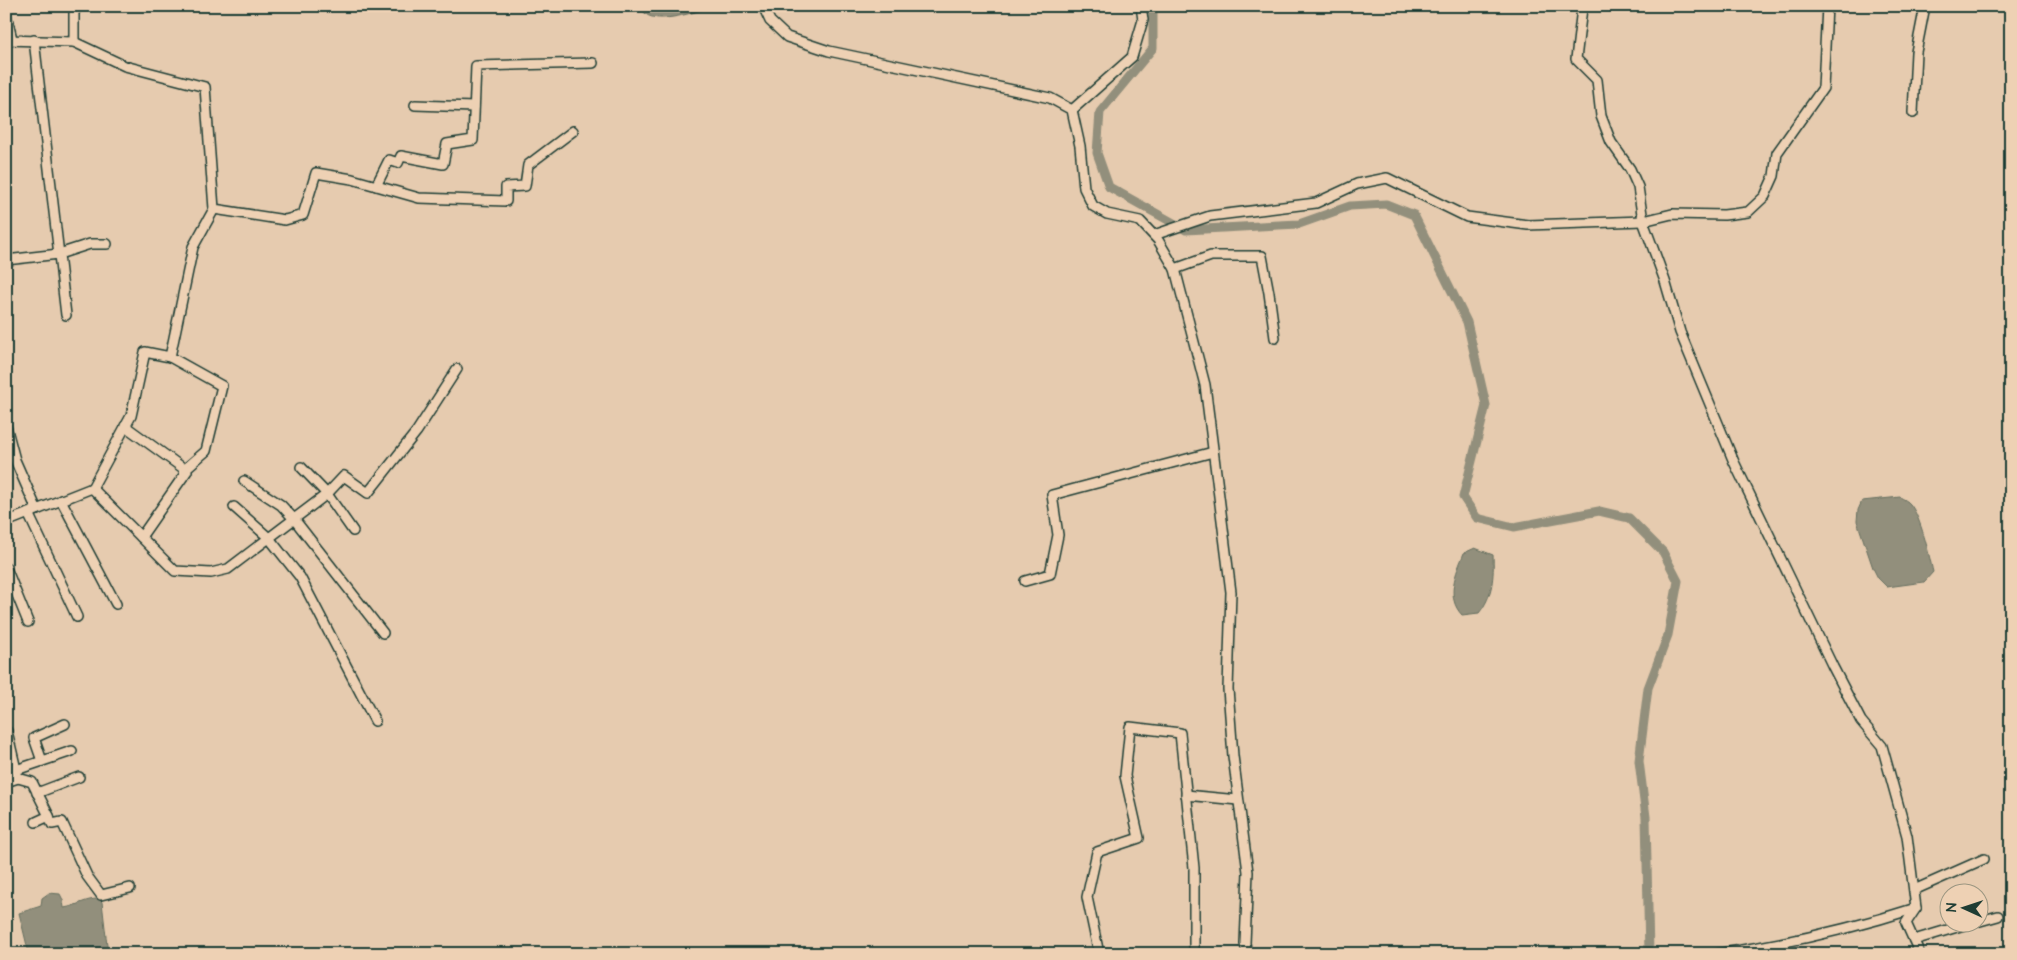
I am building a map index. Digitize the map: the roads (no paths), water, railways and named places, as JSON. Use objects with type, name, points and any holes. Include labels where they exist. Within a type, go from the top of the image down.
[{"type":"street","points":[[74,42],[74,13],[77,6]]},
{"type":"street","points":[[763,6],[770,21],[787,38],[830,51],[1050,98],[1072,110],[1080,146],[1084,188],[1092,206],[1107,214],[1140,222],[1156,234],[1175,269],[1205,385],[1231,592],[1228,689],[1238,800],[1248,872],[1245,944],[1247,954]]},
{"type":"street","points":[[1072,110],[1132,58],[1143,20],[1141,6]]},
{"type":"street","points":[[1156,234],[1210,216],[1316,203],[1357,184],[1387,178],[1467,217],[1528,225],[1643,222],[1672,214],[1724,215],[1748,212],[1765,196],[1774,176],[1777,153],[1823,88],[1827,6]]},
{"type":"street","points":[[1913,112],[1916,52],[1925,6]]},
{"type":"street","points":[[1582,8],[1576,59],[1598,80],[1601,116],[1611,142],[1630,169],[1638,188],[1643,222],[1665,281],[1683,340],[1742,479],[1837,675],[1861,721],[1882,746],[1907,836],[1916,908],[1906,924],[1920,954]]},
{"type":"street","points":[[6,14],[9,40],[74,42],[125,66],[205,87],[214,209],[193,247],[170,356]]},
{"type":"street","points":[[34,40],[66,315]]},
{"type":"street","points":[[376,186],[389,160],[398,163],[401,156],[443,164],[447,144],[473,140],[476,66],[593,63]]},
{"type":"street","points":[[414,105],[474,107]]},
{"type":"street","points":[[214,209],[285,220],[303,215],[316,173],[376,186],[419,198],[506,201],[506,187],[525,186],[528,165],[573,131]]},
{"type":"street","points":[[6,260],[59,254],[90,244],[107,244]]},
{"type":"street","points":[[1175,269],[1211,256],[1262,256],[1270,292],[1275,338]]},
{"type":"street","points":[[6,522],[92,488],[131,416],[145,352],[170,356],[222,386],[206,452],[184,470]]},
{"type":"street","points":[[92,488],[175,571],[211,573],[228,569],[326,494],[344,476],[368,493],[417,431],[457,369]]},
{"type":"street","points":[[6,426],[32,511],[77,617]]},
{"type":"street","points":[[125,426],[187,471],[141,537]]},
{"type":"street","points":[[1024,581],[1050,574],[1058,535],[1052,495],[1213,452]]},
{"type":"street","points":[[301,467],[326,494],[353,531]]},
{"type":"street","points":[[244,481],[281,505],[294,519],[383,633]]},
{"type":"street","points":[[61,500],[116,604]]},
{"type":"street","points":[[234,507],[269,538],[300,576],[375,721]]},
{"type":"street","points":[[6,568],[28,622]]},
{"type":"street","points":[[42,761],[34,738],[65,724]]},
{"type":"street","points":[[1099,954],[1087,897],[1097,852],[1139,838],[1125,776],[1130,727],[1180,733],[1194,868],[1194,954]]},
{"type":"street","points":[[6,731],[17,774],[32,782],[52,824],[62,822],[87,876],[101,895],[130,888]]},
{"type":"street","points":[[6,782],[42,761],[72,751]]},
{"type":"street","points":[[37,793],[79,777]]},
{"type":"street","points":[[1186,795],[1238,800]]},
{"type":"street","points":[[36,822],[49,816]]},
{"type":"street","points":[[1914,890],[1984,859]]},
{"type":"street","points":[[1717,954],[1777,945],[1882,919],[1916,908]]},
{"type":"street","points":[[1990,918],[1998,916]]},
{"type":"street","points":[[1914,940],[1941,932]]},
{"type":"waterway","points":[[1153,6],[1153,48],[1100,112],[1097,153],[1109,187],[1186,230],[1299,224],[1350,206],[1386,204],[1414,215],[1467,322],[1486,405],[1463,497],[1477,518],[1514,527],[1599,511],[1629,518],[1663,552],[1678,581],[1668,635],[1648,688],[1639,761],[1646,817],[1649,954]]}]
